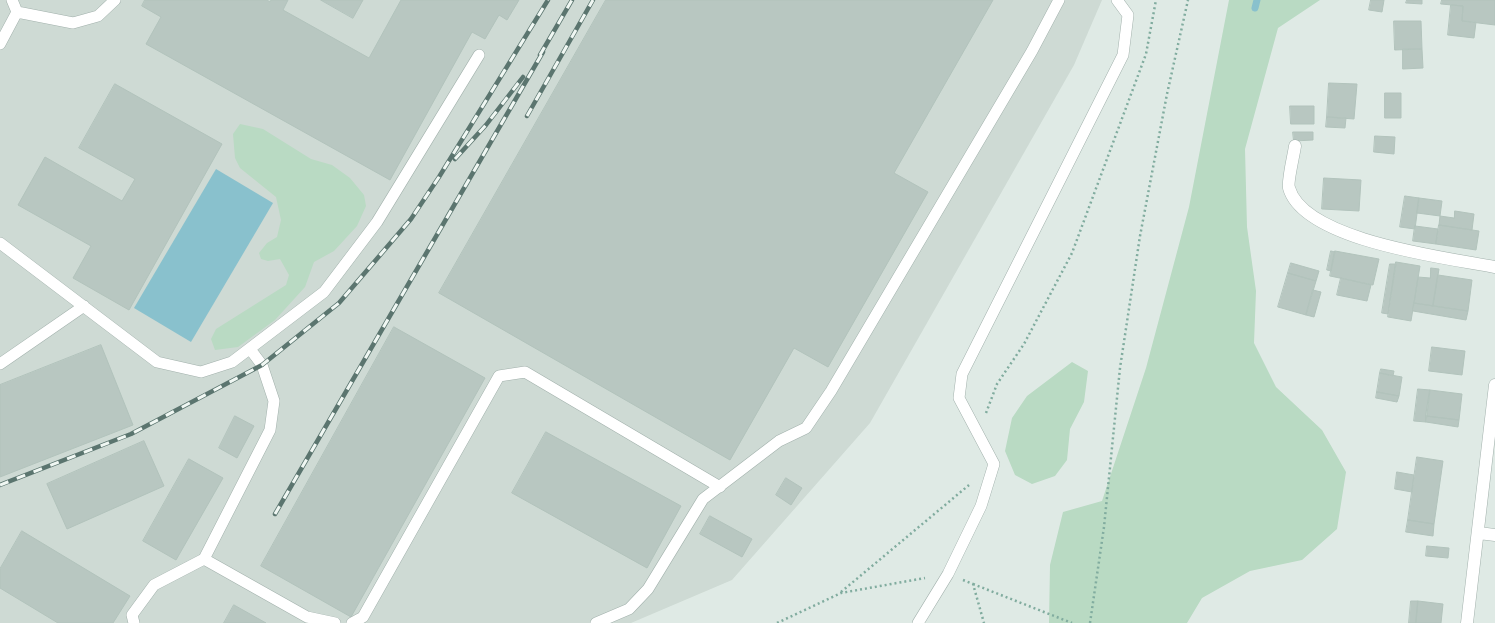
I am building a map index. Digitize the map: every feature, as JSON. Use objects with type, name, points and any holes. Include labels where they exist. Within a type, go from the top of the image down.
[{"type":"street","points":[[1295,146],[1289,188],[1300,207],[1321,222],[1372,243],[1495,267]]},
{"type":"street","points":[[1467,623],[1479,533],[1495,385]]},
{"type":"street","points":[[1479,533],[1495,535]]},
{"type":"lane","points":[[12,0],[17,12]]},
{"type":"lane","points":[[17,12],[73,23],[98,16],[115,0]]},
{"type":"lane","points":[[596,623],[629,609],[648,589],[704,499],[779,441],[806,428],[831,391],[1028,58],[1059,0]]},
{"type":"lane","points":[[918,623],[948,574],[981,506],[994,464],[979,432],[959,398],[962,374],[1124,55],[1128,15],[1117,0]]},
{"type":"lane","points":[[0,44],[17,12]]},
{"type":"lane","points":[[0,242],[157,362],[201,372],[232,362],[324,292],[377,222],[479,55]]},
{"type":"lane","points":[[0,364],[84,306]]},
{"type":"lane","points":[[134,623],[132,615],[154,585],[204,559],[270,430],[274,401],[262,365],[250,349]]},
{"type":"lane","points":[[352,623],[363,617],[499,376],[525,372],[720,487]]},
{"type":"lane","points":[[204,559],[307,618],[335,623]]},
{"type":"path","points":[[979,432],[997,384],[1024,344],[1072,253],[1146,54],[1156,0]]},
{"type":"path","points":[[1090,623],[1104,527],[1120,368],[1140,236],[1188,0]]},
{"type":"path","points":[[777,623],[841,592],[970,484]]},
{"type":"path","points":[[841,592],[948,574],[1072,623]]},
{"type":"path","points":[[973,584],[984,623]]},
{"type":"shaded area","points":[[0,0],[1102,0],[1074,65],[870,423],[732,580],[631,623],[0,623]]},
{"type":"green space","points":[[1229,0],[1320,0],[1278,28],[1245,149],[1247,227],[1256,291],[1254,343],[1276,387],[1322,430],[1346,472],[1337,529],[1302,560],[1250,571],[1202,598],[1187,623],[1049,623],[1050,565],[1063,512],[1102,501],[1146,368],[1189,207]]},
{"type":"green space","points":[[240,124],[263,129],[311,159],[332,165],[350,178],[364,195],[366,206],[357,226],[334,251],[314,262],[305,287],[275,320],[238,347],[215,350],[211,339],[216,329],[286,285],[289,275],[280,259],[268,261],[261,259],[259,253],[267,243],[277,237],[281,220],[276,197],[240,168],[235,158],[233,134]]},
{"type":"green space","points":[[1072,362],[1088,371],[1084,402],[1070,429],[1067,460],[1055,476],[1032,484],[1015,475],[1005,451],[1012,418],[1027,396]]},
{"type":"water","points":[[216,169],[273,203],[191,342],[134,308]]},
{"type":"building","points":[[145,0],[267,0],[270,2],[271,0],[288,0],[283,10],[369,58],[401,0],[519,0],[507,20],[499,15],[485,39],[472,32],[390,180],[146,44],[161,17],[142,6]]},
{"type":"building","points":[[321,0],[363,0],[353,18]]},
{"type":"building","points":[[606,0],[993,0],[894,173],[928,192],[828,367],[794,348],[730,460],[439,293]]},
{"type":"building","points":[[1371,0],[1384,0],[1382,12],[1369,10]]},
{"type":"building","points":[[1407,0],[1422,0],[1422,4],[1406,3]]},
{"type":"building","points":[[1442,0],[1495,0],[1495,25],[1462,21],[1463,6],[1441,4]]},
{"type":"building","points":[[1451,5],[1463,6],[1462,21],[1476,22],[1474,38],[1448,35]]},
{"type":"building","points":[[1394,21],[1421,21],[1422,49],[1395,50]]},
{"type":"building","points":[[1403,49],[1422,49],[1423,68],[1403,69]]},
{"type":"building","points":[[1329,83],[1357,84],[1354,119],[1327,117]]},
{"type":"building","points":[[115,84],[222,144],[129,310],[73,278],[91,246],[18,205],[45,157],[122,201],[135,179],[79,148]]},
{"type":"building","points":[[1385,93],[1401,93],[1401,118],[1385,118]]},
{"type":"building","points":[[1290,106],[1314,106],[1314,124],[1291,124]]},
{"type":"building","points":[[1327,117],[1346,118],[1345,128],[1326,127]]},
{"type":"building","points":[[1293,132],[1313,132],[1313,140],[1294,141]]},
{"type":"building","points":[[1375,136],[1395,137],[1394,154],[1374,152]]},
{"type":"building","points":[[1324,178],[1361,180],[1359,211],[1322,209]]},
{"type":"building","points":[[1405,196],[1419,198],[1415,229],[1400,227]]},
{"type":"building","points":[[1419,198],[1442,201],[1440,216],[1417,213]]},
{"type":"building","points":[[1455,211],[1474,214],[1472,230],[1439,225],[1440,216],[1454,218]]},
{"type":"building","points":[[1439,225],[1479,231],[1476,250],[1436,244]]},
{"type":"building","points":[[1415,226],[1438,229],[1436,244],[1413,241]]},
{"type":"building","points":[[1331,251],[1335,252],[1331,271],[1327,270]]},
{"type":"building","points":[[1335,251],[1379,259],[1373,285],[1330,276]]},
{"type":"building","points":[[1396,262],[1420,266],[1411,321],[1388,317]]},
{"type":"building","points":[[1291,263],[1319,271],[1316,281],[1288,273]]},
{"type":"building","points":[[1390,264],[1396,264],[1388,314],[1382,313]]},
{"type":"building","points":[[1431,268],[1439,269],[1433,306],[1414,303],[1418,277],[1430,278]]},
{"type":"building","points":[[1288,273],[1316,281],[1306,315],[1278,307]]},
{"type":"building","points":[[1438,275],[1472,280],[1468,311],[1433,306]]},
{"type":"building","points":[[1341,278],[1371,285],[1367,301],[1337,295]]},
{"type":"building","points":[[1313,290],[1321,292],[1314,317],[1306,315]]},
{"type":"building","points":[[1414,303],[1468,311],[1466,320],[1413,311]]},
{"type":"building","points":[[394,327],[485,378],[351,617],[261,566]]},
{"type":"building","points":[[101,345],[133,425],[0,477],[0,385]]},
{"type":"building","points":[[1432,347],[1465,351],[1462,375],[1429,371]]},
{"type":"building","points":[[1381,369],[1394,371],[1393,376],[1380,373]]},
{"type":"building","points":[[1380,373],[1402,377],[1399,396],[1377,392]]},
{"type":"building","points":[[1418,389],[1430,390],[1426,422],[1414,421]]},
{"type":"building","points":[[1430,390],[1462,394],[1459,420],[1426,416]]},
{"type":"building","points":[[1377,392],[1399,396],[1397,402],[1376,398]]},
{"type":"building","points":[[235,416],[254,426],[237,458],[219,448]]},
{"type":"building","points":[[1426,416],[1459,420],[1458,427],[1426,422]]},
{"type":"building","points":[[546,432],[681,506],[647,568],[512,493]]},
{"type":"building","points":[[144,441],[164,486],[67,529],[47,484]]},
{"type":"building","points":[[1417,457],[1443,461],[1434,524],[1408,520]]},
{"type":"building","points":[[189,459],[223,478],[176,560],[143,541]]},
{"type":"building","points":[[1397,472],[1414,475],[1412,492],[1395,489]]},
{"type":"building","points":[[786,478],[802,488],[791,505],[776,495]]},
{"type":"building","points":[[710,516],[752,539],[742,557],[700,534]]},
{"type":"building","points":[[1408,520],[1434,524],[1433,536],[1406,532]]},
{"type":"building","points":[[22,531],[130,596],[113,623],[58,623],[0,588],[0,569]]},
{"type":"building","points":[[1427,546],[1449,548],[1448,558],[1426,556]]},
{"type":"building","points":[[1411,601],[1418,601],[1416,623],[1409,623]]},
{"type":"building","points":[[1418,601],[1443,604],[1441,623],[1416,623]]},
{"type":"building","points":[[234,605],[266,623],[224,623]]},
{"type":"waterway","points":[[1255,8],[1257,0]]},
{"type":"railway","points":[[0,485],[131,434],[262,365],[339,303],[411,219],[439,177],[548,0]]},
{"type":"railway","points":[[540,55],[572,0]]},
{"type":"railway","points":[[527,116],[593,0]]},
{"type":"railway","points":[[275,514],[543,52]]},
{"type":"railway","points":[[455,159],[486,125],[523,77]]}]
